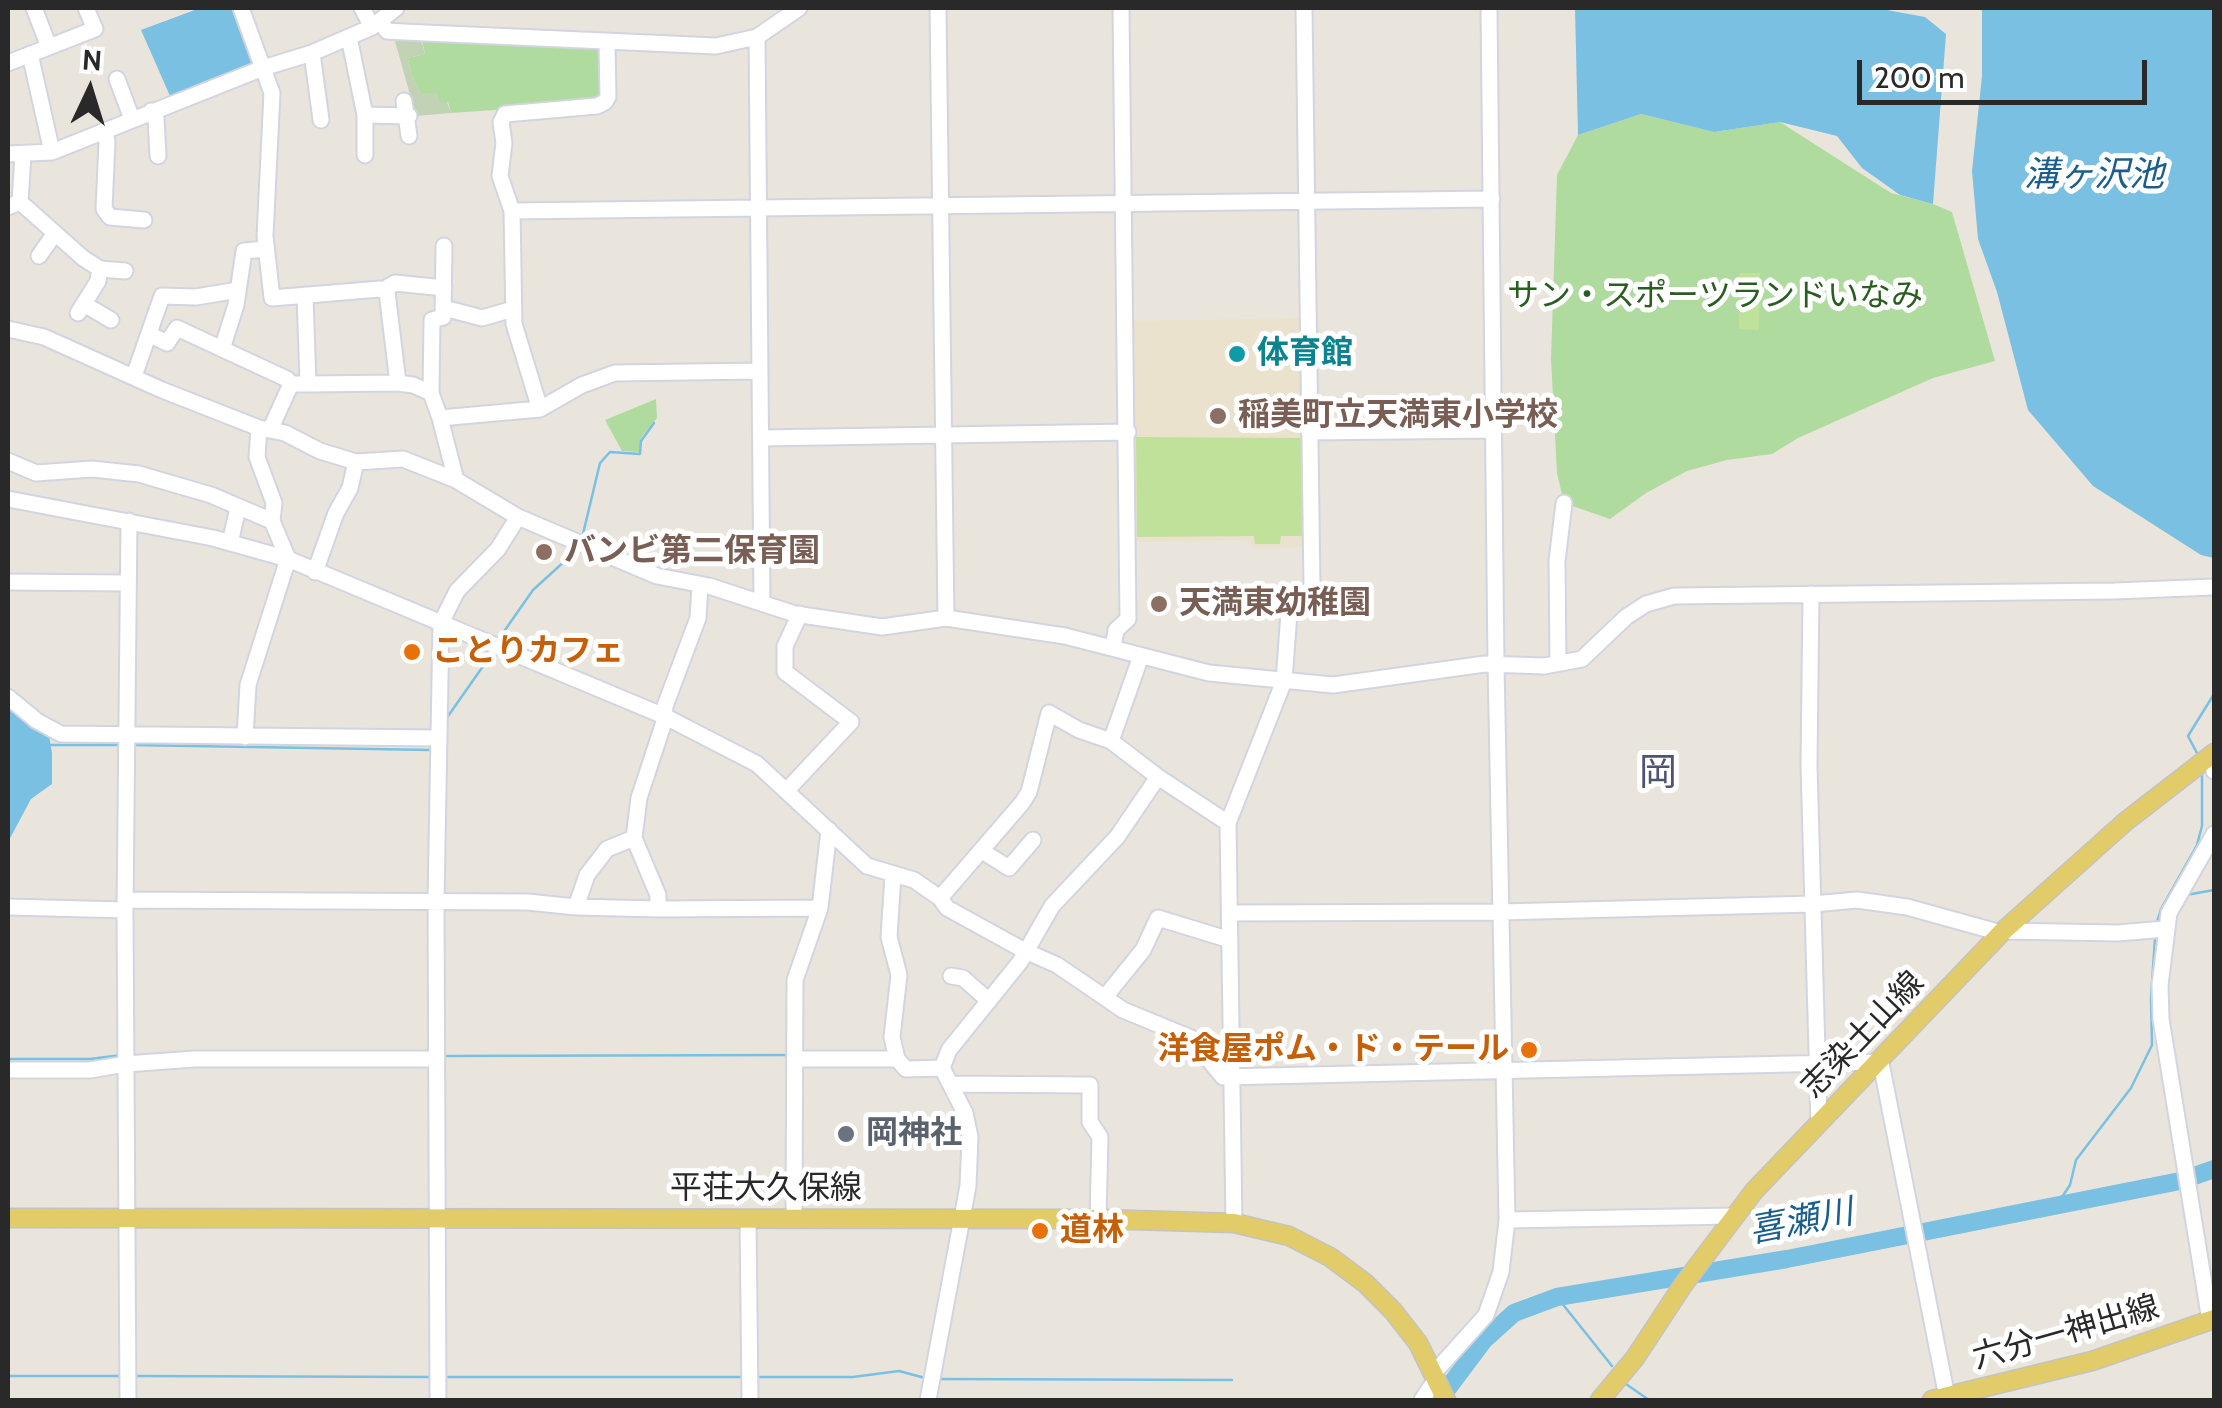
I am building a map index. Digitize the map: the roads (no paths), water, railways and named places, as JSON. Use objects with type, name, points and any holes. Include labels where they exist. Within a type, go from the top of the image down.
[{"type":"main road","name":"志染土山線","points":[[1608,1398],[1733,1216],[1818,1124],[2003,932],[2125,822],[2213,760]]},
{"type":"main road","name":"平荘大久保線","points":[[8,1218],[1098,1219],[1234,1223],[1289,1236],[1330,1257],[1365,1282],[1418,1343],[1446,1400]]},
{"type":"main road","name":"六分一神出線","points":[[1937,1400],[2092,1361],[2212,1320]]},
{"type":"street","points":[[34,8],[49,47]]},
{"type":"street","points":[[8,63],[95,29],[86,8]]},
{"type":"street","points":[[241,8],[272,92],[266,249],[272,298],[383,290],[395,283],[444,288]]},
{"type":"street","points":[[362,8],[387,31],[606,44],[716,46],[757,38],[799,8]]},
{"type":"street","points":[[125,270],[100,269],[14,204],[15,155],[52,152],[264,68],[312,53],[376,24],[396,8]]},
{"type":"street","points":[[938,8],[946,618]]},
{"type":"street","points":[[1113,647],[1116,630],[1128,619],[1121,8]]},
{"type":"street","points":[[1234,1223],[1228,823],[1284,681],[1290,599],[1306,595],[1312,586],[1304,8]]},
{"type":"street","points":[[1422,1400],[1486,1315],[1502,1272],[1508,1220],[1496,664],[1489,8]]},
{"type":"street","points":[[349,37],[365,115],[365,155]]},
{"type":"street","points":[[757,38],[762,601]]},
{"type":"street","points":[[540,409],[514,324],[512,211],[500,176],[504,143],[501,122],[505,114],[597,106],[605,102],[606,44]]},
{"type":"street","points":[[312,53],[321,120]]},
{"type":"street","points":[[30,54],[52,152]]},
{"type":"street","points":[[117,79],[132,120]]},
{"type":"street","points":[[365,115],[406,108],[409,136]]},
{"type":"street","points":[[151,112],[156,118],[158,156]]},
{"type":"street","points":[[105,130],[108,142],[104,209],[110,217],[138,216]]},
{"type":"street","points":[[512,211],[1492,199]]},
{"type":"street","points":[[39,256],[55,232]]},
{"type":"street","points":[[444,246],[443,317],[432,320],[432,393],[456,480]]},
{"type":"street","points":[[222,349],[244,251],[266,249]]},
{"type":"street","points":[[100,269],[98,281],[81,308],[111,320]]},
{"type":"street","points":[[134,376],[162,296],[196,298],[238,290]]},
{"type":"street","points":[[383,290],[387,292],[398,383]]},
{"type":"street","points":[[245,737],[248,685],[288,559],[272,522],[274,503],[256,457],[265,429],[300,384],[305,295]]},
{"type":"street","points":[[444,308],[482,318],[514,309]]},
{"type":"street","points":[[149,334],[167,343],[176,328],[300,384],[398,383],[432,393]]},
{"type":"street","points":[[8,329],[44,337],[265,429],[285,433],[320,451],[356,462],[403,459],[456,480],[518,517],[657,576],[800,614],[882,627],[946,618],[1065,636],[1208,674],[1333,684],[1435,669],[1496,664],[1544,666],[1582,659],[1626,617],[1646,604],[1674,596],[2214,587]]},
{"type":"street","points":[[440,418],[522,420],[582,385],[615,373],[760,371]]},
{"type":"street","points":[[1309,432],[1494,430]]},
{"type":"street","points":[[761,438],[1128,432]]},
{"type":"street","points":[[8,461],[36,473],[92,470],[139,474],[211,495],[272,522]]},
{"type":"street","points":[[315,572],[336,512],[350,488],[356,462]]},
{"type":"street","points":[[8,499],[230,543],[288,559],[664,716],[757,764],[867,866],[914,880],[948,908],[1025,952],[1057,965],[1124,1010],[1191,1038],[1223,1077],[1879,1060],[1917,1243],[1937,1400]]},
{"type":"street","points":[[1558,663],[1557,561],[1564,503]]},
{"type":"street","points":[[230,543],[238,508]]},
{"type":"street","points":[[438,1400],[436,901],[441,623],[457,591],[498,549],[518,517]]},
{"type":"street","points":[[128,1400],[129,522]]},
{"type":"street","points":[[8,582],[126,584]]},
{"type":"street","points":[[658,910],[658,895],[634,838],[639,798],[698,618],[700,585]]},
{"type":"street","points":[[1810,594],[1808,764],[1818,1124]]},
{"type":"street","points":[[788,790],[851,722],[785,672],[784,646],[800,614]]},
{"type":"street","points":[[1111,741],[1141,656]]},
{"type":"street","points":[[8,698],[37,722],[62,734],[437,738]]},
{"type":"street","points":[[940,898],[1002,831],[1029,792],[1049,713],[1111,741],[1228,823]]},
{"type":"street","points":[[928,1400],[968,1186],[970,1138],[964,1114],[942,1068],[949,1050],[1025,952],[1052,906],[1117,837],[1158,777]]},
{"type":"street","points":[[794,1218],[796,980],[820,908],[829,830]]},
{"type":"street","points":[[2212,1320],[2161,1019],[2159,930],[2214,834]]},
{"type":"street","points":[[576,907],[587,874],[607,849],[634,838]]},
{"type":"street","points":[[982,851],[1010,868],[1033,840]]},
{"type":"street","points":[[893,875],[889,937],[899,975],[892,1037],[897,1059],[906,1069],[942,1068]]},
{"type":"street","points":[[1230,914],[1501,912],[1857,900],[2003,932],[2118,934],[2159,930]]},
{"type":"street","points":[[8,907],[436,901],[658,910],[820,908]]},
{"type":"street","points":[[1105,998],[1143,950],[1158,918],[1230,940]]},
{"type":"street","points":[[951,976],[963,978],[988,1001]]},
{"type":"street","points":[[8,1070],[90,1070],[194,1059],[437,1059]]},
{"type":"street","points":[[794,1059],[897,1059]]},
{"type":"street","points":[[950,1084],[1090,1085],[1090,1122],[1100,1137],[1098,1219]]},
{"type":"street","points":[[1508,1220],[1733,1216]]},
{"type":"street","points":[[748,1218],[750,1400]]},
{"type":"water","points":[[200,8],[236,8],[256,61],[253,66],[170,96],[141,30]]},
{"type":"water","points":[[1575,8],[1876,8],[1925,17],[1946,34],[1933,204],[1900,195],[1862,168],[1837,136],[1780,122],[1714,132],[1641,114],[1578,135]]},
{"type":"water","name":"溝ヶ沢池","points":[[1982,8],[2214,8],[2214,558],[2201,555],[2093,486],[2028,410],[1997,292],[1978,239],[1972,171],[1982,76]]},
{"type":"water","points":[[8,708],[49,735],[52,784],[31,799],[8,842]]},
{"type":"waterway","points":[[582,538],[600,463],[610,452],[640,454],[641,441],[654,423]]},
{"type":"waterway","points":[[498,640],[533,590],[578,549]]},
{"type":"waterway","points":[[446,719],[493,652]]},
{"type":"waterway","points":[[2198,755],[2188,736],[2214,694]]},
{"type":"waterway","points":[[48,745],[120,745]]},
{"type":"waterway","points":[[133,745],[431,750]]},
{"type":"waterway","points":[[2156,925],[2197,845],[2202,826],[2202,774]]},
{"type":"waterway","points":[[2186,895],[2214,890]]},
{"type":"waterway","points":[[2058,1203],[2070,1185],[2076,1160],[2131,1088],[2152,1045],[2155,938]]},
{"type":"waterway","points":[[8,1059],[122,1055]]},
{"type":"waterway","points":[[445,1056],[789,1055]]},
{"type":"waterway","name":"喜瀬川","points":[[1439,1400],[1484,1340],[1514,1313],[1557,1297],[1787,1259],[2180,1181],[2214,1169]]},
{"type":"waterway","points":[[1557,1297],[1612,1366]]},
{"type":"waterway","points":[[755,1377],[853,1377],[899,1371],[925,1378]]},
{"type":"waterway","points":[[8,1376],[122,1376]]},
{"type":"waterway","points":[[135,1376],[432,1377]]},
{"type":"waterway","points":[[445,1377],[742,1377]]},
{"type":"waterway","points":[[938,1379],[1232,1380]]},
{"type":"waterway","points":[[1626,1384],[1649,1400]]},
{"type":"place","name":"体育館","points":[[1237,354]]},
{"type":"place","name":"稲美町立天満東小学校","points":[[1218,416]]},
{"type":"place","name":"バンビ第二保育園","points":[[544,552]]},
{"type":"place","name":"天満東幼稚園","points":[[1159,604]]},
{"type":"place","name":"ことりカフェ","points":[[412,652]]},
{"type":"place","name":"洋食屋ポム・ド・テール","points":[[1529,1050]]},
{"type":"place","name":"岡神社","points":[[846,1134]]},
{"type":"place","name":"道林","points":[[1040,1231]]},
{"type":"district","name":"岡","points":[[1658,774]]},
{"type":"park label","name":"サン・スポーツランドいなみ","points":[[1715,297]]}]
